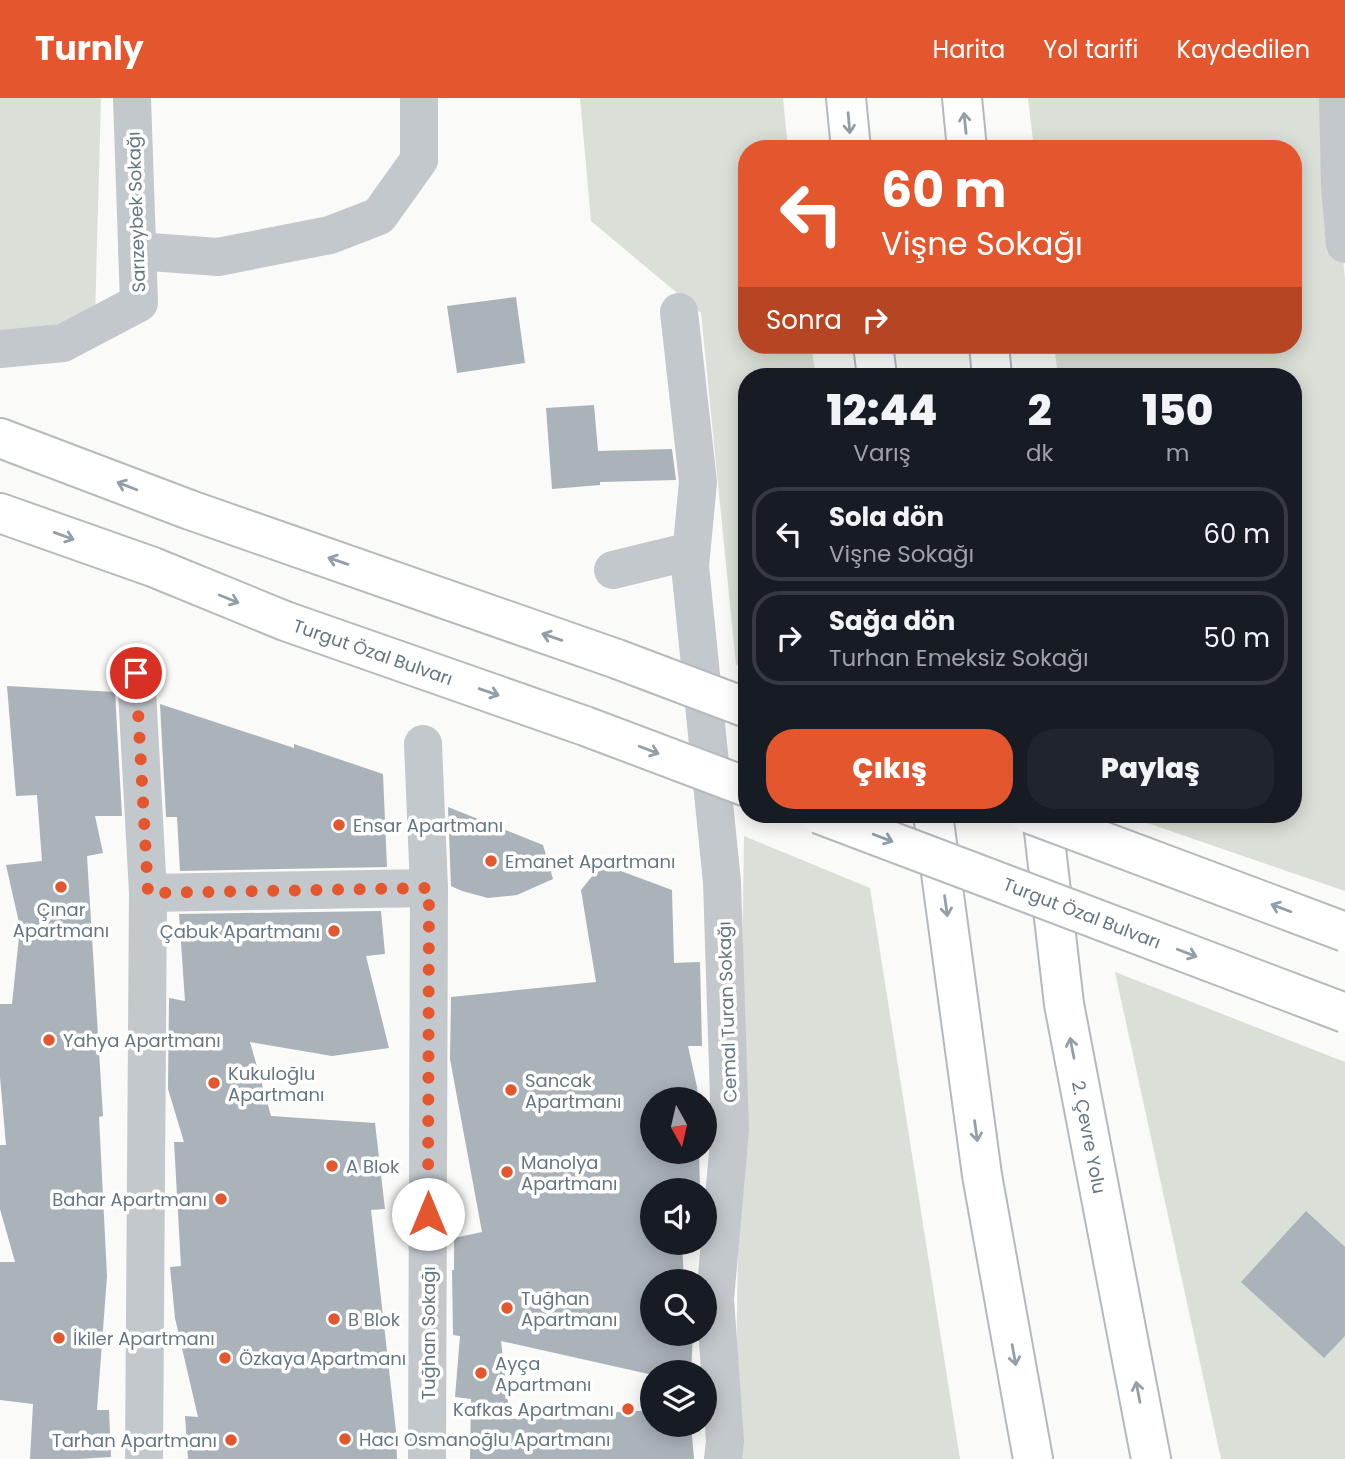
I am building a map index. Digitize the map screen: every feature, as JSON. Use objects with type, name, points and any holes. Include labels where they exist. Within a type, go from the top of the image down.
[{"type":"main road","points":[[846,98],[850,140]]},
{"type":"main road","points":[[962,98],[966,140]]},
{"type":"main road","points":[[0,438],[190,510],[617,659],[738,705]]},
{"type":"main road","name":"Turgut Özal Bulvarı","points":[[0,513],[166,573],[285,621],[585,726],[738,784]]},
{"type":"main road","name":"Turgut Özal Bulvarı","points":[[843,823],[1345,1013]]},
{"type":"main road","points":[[934,823],[982,1175],[1033,1459]]},
{"type":"main road","name":"2. Çevre Yolu","points":[[1043,823],[1064,1004],[1150,1459]]},
{"type":"main road","points":[[1054,823],[1345,932]]},
{"type":"street","name":"Sarızeybek Sokağı","points":[[0,349],[64,343],[139,303],[132,98]]},
{"type":"street","points":[[137,251],[218,257],[330,235],[379,216],[419,160],[419,98]]},
{"type":"street","points":[[1338,98],[1340,186],[1345,244]]},
{"type":"street","name":"Cemal Turan Sokağı","points":[[679,312],[698,482],[690,566],[722,882],[730,1130],[715,1299],[723,1459]]},
{"type":"street","points":[[612,570],[683,553],[690,566]]},
{"type":"street","points":[[136,673],[148,893],[144,1459]]},
{"type":"street","name":"Tuğhan Sokağı","points":[[423,744],[429,888],[428,1459]]},
{"type":"street","points":[[148,893],[429,888]]},
{"type":"shaded area","points":[[0,98],[101,98],[95,318],[0,334]]},
{"type":"shaded area","points":[[580,98],[783,98],[787,140],[738,140],[738,354],[812,354],[815,368],[738,368],[738,666],[701,313],[591,221]]},
{"type":"shaded area","points":[[1028,98],[1327,98],[1345,278],[1345,891],[1147,823],[1302,823],[1302,368],[1057,368],[1055,354],[1302,354],[1302,140],[1033,140]]},
{"type":"shaded area","points":[[744,836],[870,888],[960,1459],[730,1459],[736,1379]]},
{"type":"shaded area","points":[[1115,972],[1345,1062],[1345,1459],[1221,1459]]},
{"type":"building","points":[[516,297],[525,363],[457,373],[447,306]]},
{"type":"building","points":[[594,405],[598,451],[672,449],[676,480],[600,482],[600,485],[552,489],[546,408]]},
{"type":"building","points":[[7,686],[115,692],[122,816],[95,816],[103,853],[87,856],[103,1116],[99,1117],[107,1276],[97,1410],[109,1410],[111,1457],[30,1459],[33,1404],[0,1400],[0,1262],[15,1262],[0,1209],[0,1145],[6,1145],[0,1077],[0,1004],[12,1004],[20,927],[6,865],[42,861],[37,795],[16,796]]},
{"type":"building","points":[[160,704],[383,774],[387,867],[180,871],[177,817],[166,817]]},
{"type":"building","name":"Emanet Apartmanı","points":[[448,807],[543,845],[553,879],[517,895],[488,898],[451,886]]},
{"type":"building","points":[[602,864],[672,890],[674,963],[700,962],[702,1046],[688,1046],[697,1087],[640,1087],[640,1164],[699,1164],[700,1178],[640,1178],[640,1255],[683,1255],[683,1269],[640,1269],[640,1346],[692,1346],[692,1360],[640,1360],[640,1372],[501,1341],[510,1419],[640,1411],[640,1437],[692,1437],[694,1459],[470,1459],[471,1399],[455,1397],[460,1336],[453,1335],[454,1238],[482,1232],[450,1059],[451,997],[596,982],[581,890]]},
{"type":"building","points":[[381,911],[385,954],[366,956],[389,1048],[332,1056],[250,1042],[271,1116],[375,1123],[385,1209],[371,1210],[397,1459],[188,1459],[185,1416],[198,1417],[175,1318],[170,1267],[181,1266],[174,1142],[184,1142],[168,1089],[169,998],[185,1001],[179,914]]},
{"type":"building","points":[[1306,1211],[1345,1247],[1345,1336],[1324,1358],[1241,1282]]},
{"type":"place","name":"Ensar Apartmanı","points":[[339,825]]},
{"type":"place","name":"Emanet Apartmanı","points":[[491,861]]},
{"type":"place","name":"Çınar Apartmanı","points":[[61,887]]},
{"type":"place","name":"Çabuk Apartmanı","points":[[334,931]]},
{"type":"place","name":"Yahya Apartmanı","points":[[49,1040]]},
{"type":"place","name":"Kukuloğlu Apartmanı","points":[[214,1083]]},
{"type":"place","name":"Sancak Apartmanı","points":[[511,1090]]},
{"type":"place","name":"A Blok","points":[[332,1166]]},
{"type":"place","name":"Manolya Apartmanı","points":[[507,1172]]},
{"type":"place","name":"Bahar Apartmanı","points":[[221,1199]]},
{"type":"place","name":"Tuğhan Apartmanı","points":[[507,1308]]},
{"type":"place","name":"B Blok","points":[[334,1319]]},
{"type":"place","name":"İkiler Apartmanı","points":[[59,1338]]},
{"type":"place","name":"Özkaya Apartmanı","points":[[225,1358]]},
{"type":"place","name":"Ayça Apartmanı","points":[[481,1373]]},
{"type":"place","name":"Kafkas Apartmanı","points":[[628,1409]]},
{"type":"place","name":"Hacı Osmanoğlu Apartmanı","points":[[345,1439]]},
{"type":"place","name":"Tarhan Apartmanı","points":[[231,1440]]},
{"type":"route","points":[[136,673],[148,893],[429,888],[428,1214]]}]
